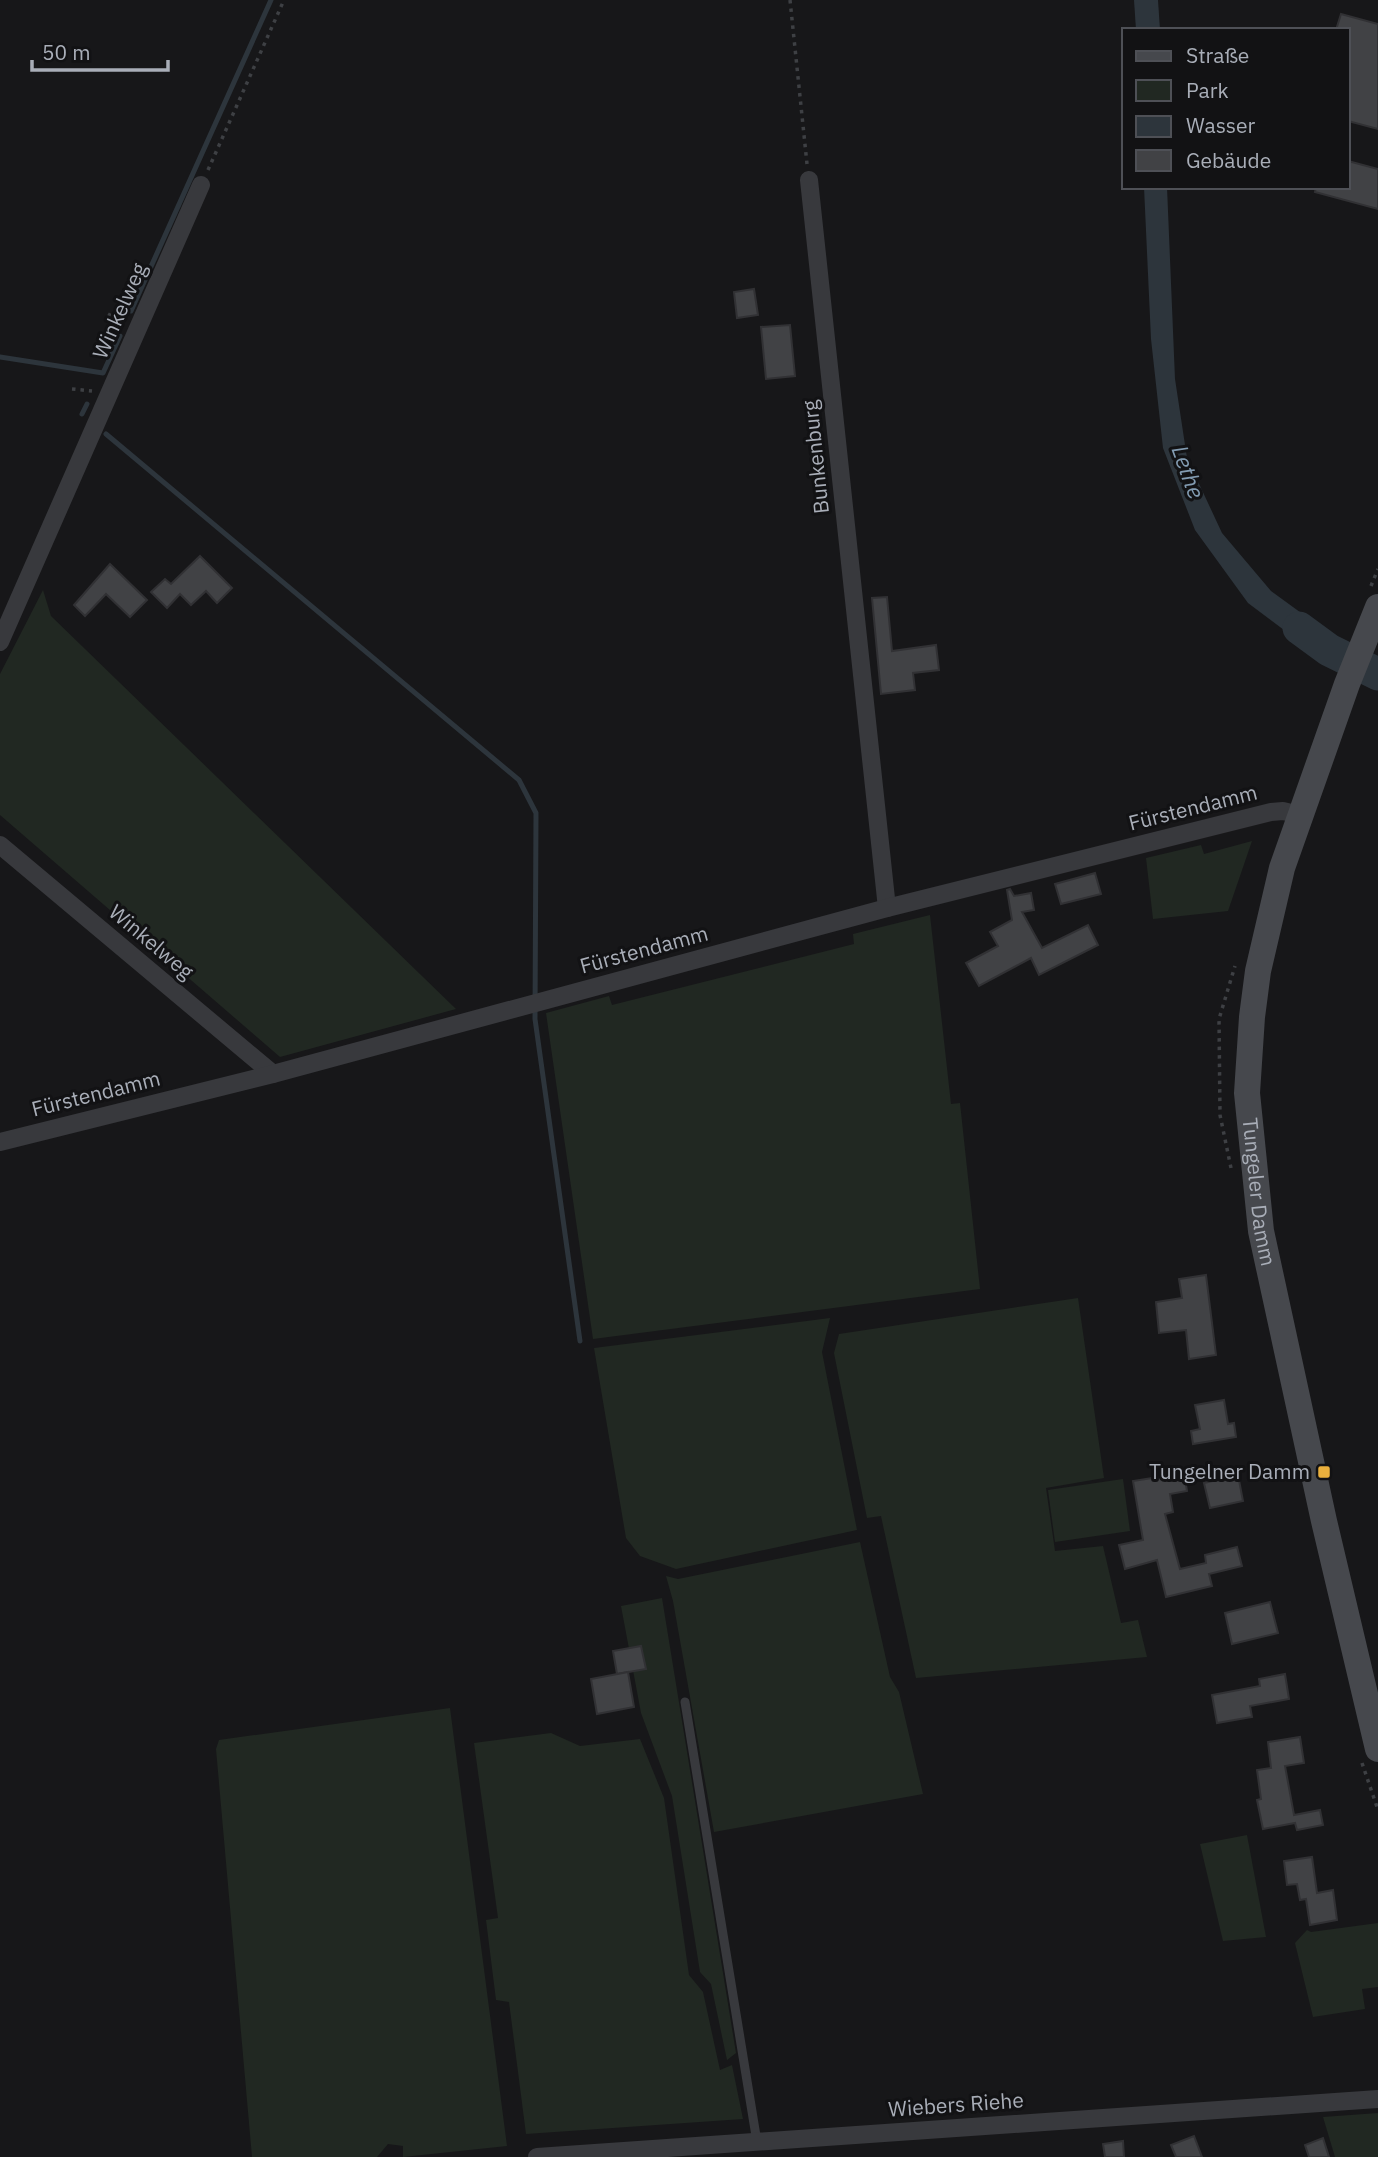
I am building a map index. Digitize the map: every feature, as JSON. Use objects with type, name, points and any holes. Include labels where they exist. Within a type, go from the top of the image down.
[{"type":"street","name":"Bunkenburg","points":[[809,180],[887,908]]},
{"type":"street","name":"Winkelweg","points":[[0,642],[201,185]]},
{"type":"street","name":"Tungeler Damm","points":[[1378,607],[1347,684],[1282,868],[1258,971],[1247,1093],[1261,1231],[1324,1521],[1378,1749]]},
{"type":"street","name":"Fürstendamm","points":[[0,1142],[273,1074],[887,908],[1271,812],[1283,811],[1300,816]]},
{"type":"street","name":"Winkelweg","points":[[0,845],[273,1074]]},
{"type":"street","name":"Wiebers Riehe","points":[[537,2157],[1378,2099]]},
{"type":"lane","points":[[685,1702],[757,2142]]},
{"type":"path","points":[[201,185],[284,0]]},
{"type":"path","points":[[790,0],[809,180]]},
{"type":"green space","points":[[43,590],[51,616],[456,1009],[280,1057],[0,815],[0,674]]},
{"type":"green space","points":[[1252,841],[1228,911],[1153,919],[1146,858],[1201,845],[1204,854]]},
{"type":"green space","points":[[930,915],[951,1104],[960,1103],[980,1289],[593,1339],[546,1013],[609,996],[612,1005],[854,944],[853,934]]},
{"type":"green space","points":[[1078,1298],[1104,1478],[1046,1488],[1055,1551],[1103,1546],[1121,1623],[1138,1620],[1147,1657],[916,1678],[881,1516],[867,1518],[834,1353],[839,1334]]},
{"type":"green space","points":[[830,1318],[822,1352],[857,1530],[676,1569],[640,1556],[626,1538],[594,1348]]},
{"type":"green space","points":[[1123,1479],[1130,1531],[1055,1542],[1048,1490]]},
{"type":"green space","points":[[860,1542],[890,1677],[899,1692],[923,1794],[714,1832],[673,1601],[666,1576],[678,1579]]},
{"type":"green space","points":[[662,1598],[736,2053],[727,2060],[711,1984],[700,1972],[672,1796],[641,1713],[621,1606]]},
{"type":"green space","points":[[450,1708],[507,2146],[403,2157],[403,2146],[388,2144],[377,2157],[252,2157],[216,1749],[219,1740]]},
{"type":"green space","points":[[551,1733],[580,1746],[640,1739],[664,1798],[689,1975],[703,1992],[720,2070],[732,2065],[743,2119],[526,2134],[509,2002],[496,2000],[486,1920],[498,1918],[474,1743]]},
{"type":"green space","points":[[1247,1835],[1266,1937],[1223,1941],[1200,1844]]},
{"type":"green space","points":[[1378,1923],[1378,1987],[1362,1989],[1365,2009],[1313,2017],[1295,1943],[1307,1930],[1311,1932]]},
{"type":"green space","points":[[1378,2113],[1378,2157],[1335,2157],[1323,2117]]},
{"type":"water","points":[[1134,0],[1158,0],[1160,28],[1136,28]]},
{"type":"water","points":[[1144,189],[1167,189],[1175,379],[1187,458],[1222,533],[1271,591],[1341,642],[1332,666],[1248,603],[1195,530],[1163,448],[1151,339]]},
{"type":"building","points":[[1341,14],[1378,24],[1378,129],[1350,122],[1350,28],[1337,28]]},
{"type":"building","points":[[1350,162],[1378,169],[1378,209],[1315,192],[1316,189],[1350,189]]},
{"type":"building","points":[[754,289],[758,315],[737,318],[734,292]]},
{"type":"building","points":[[790,325],[795,376],[766,379],[761,327]]},
{"type":"building","points":[[200,556],[232,588],[217,603],[206,591],[191,605],[180,594],[167,608],[151,592],[165,579],[171,584]]},
{"type":"building","points":[[110,564],[147,600],[130,617],[106,594],[85,616],[74,605]]},
{"type":"building","points":[[887,597],[892,651],[936,645],[939,670],[913,673],[915,690],[881,694],[872,598]]},
{"type":"building","points":[[1095,873],[1101,894],[1061,904],[1055,884]]},
{"type":"building","points":[[1010,889],[1014,896],[1031,893],[1034,910],[1022,912],[1042,948],[1088,925],[1098,945],[1039,975],[1031,958],[979,986],[966,963],[998,946],[990,932],[1012,920],[1007,890]]},
{"type":"building","points":[[1206,1275],[1216,1355],[1189,1359],[1186,1330],[1159,1333],[1156,1302],[1182,1298],[1179,1279]]},
{"type":"building","points":[[1224,1400],[1228,1424],[1234,1423],[1236,1437],[1193,1444],[1191,1431],[1200,1429],[1195,1405]]},
{"type":"building","points":[[1184,1473],[1187,1491],[1170,1494],[1173,1512],[1165,1514],[1180,1569],[1206,1563],[1205,1555],[1237,1547],[1242,1566],[1209,1574],[1212,1586],[1166,1597],[1157,1560],[1125,1569],[1119,1545],[1143,1540],[1133,1481]]},
{"type":"building","points":[[1238,1475],[1243,1501],[1210,1508],[1204,1483]]},
{"type":"building","points":[[1270,1602],[1278,1633],[1232,1644],[1225,1613]]},
{"type":"building","points":[[641,1646],[646,1669],[617,1674],[613,1651]]},
{"type":"building","points":[[628,1672],[634,1707],[597,1714],[591,1679]]},
{"type":"building","points":[[1285,1674],[1289,1699],[1250,1706],[1252,1717],[1217,1723],[1212,1695],[1260,1686],[1259,1679]]},
{"type":"building","points":[[1300,1737],[1304,1763],[1285,1766],[1294,1815],[1320,1810],[1323,1825],[1297,1830],[1295,1823],[1263,1829],[1257,1800],[1261,1799],[1257,1770],[1271,1768],[1268,1742]]},
{"type":"building","points":[[1312,1857],[1317,1893],[1333,1890],[1337,1920],[1310,1925],[1306,1899],[1300,1900],[1297,1884],[1287,1885],[1284,1861]]},
{"type":"building","points":[[1194,2136],[1202,2157],[1176,2157],[1171,2145]]},
{"type":"building","points":[[1323,2138],[1329,2157],[1309,2157],[1305,2145]]},
{"type":"building","points":[[1123,2141],[1124,2157],[1105,2157],[1103,2144]]},
{"type":"waterway","points":[[131,311],[271,0]]},
{"type":"waterway","points":[[0,357],[103,373],[120,336]]},
{"type":"waterway","points":[[82,414],[87,404]]},
{"type":"waterway","points":[[106,434],[519,780],[536,813],[535,1019],[580,1341]]},
{"type":"waterway","name":"Lethe","points":[[1299,628],[1329,650],[1378,674]]},
{"type":"place","name":"Tungelner Damm","points":[[1324,1472]]}]
